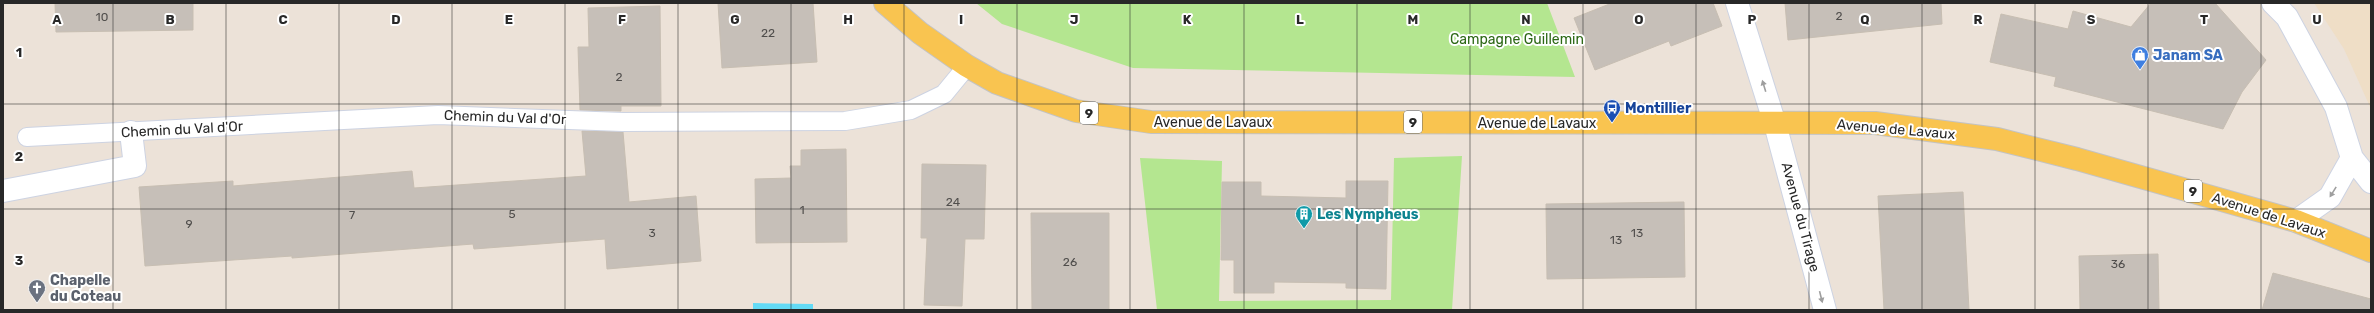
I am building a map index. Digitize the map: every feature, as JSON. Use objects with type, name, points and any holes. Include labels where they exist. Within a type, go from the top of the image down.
[{"type":"main road","name":"Avenue de Lavaux","points":[[885,3],[920,33],[967,66],[997,83],[1076,111],[1151,122],[1875,124],[2004,141],[2078,158],[2296,221],[2371,250]]},
{"type":"street","points":[[2273,3],[2287,17],[2336,107],[2352,158],[2371,182]]},
{"type":"street","name":"Avenue du Tirage","points":[[1739,10],[1775,124],[1825,310]]},
{"type":"street","points":[[3,191],[135,166],[131,132]]},
{"type":"street","points":[[2296,221],[2330,197],[2352,158]]},
{"type":"lane","name":"Chemin du Val d'Or","points":[[27,137],[438,115],[623,122],[846,120],[911,110],[944,94],[967,66]]},
{"type":"shaded area","points":[[2314,3],[2371,3],[2371,109],[2344,49]]},
{"type":"green space","name":"Campagne Guillemin","points":[[976,3],[1547,3],[1575,77],[1133,68],[1002,24]]},
{"type":"green space","points":[[1462,156],[1452,310],[1157,310],[1140,158],[1222,161],[1219,301],[1391,300],[1394,158]]},
{"type":"water","points":[[753,303],[813,304],[813,310],[753,310]]},
{"type":"building","points":[[55,3],[193,3],[193,30],[56,32]]},
{"type":"building","points":[[718,3],[813,3],[817,62],[722,68]]},
{"type":"building","points":[[1612,3],[1713,3],[1722,26],[1671,46],[1669,41],[1595,70],[1574,18]]},
{"type":"building","points":[[1785,3],[1941,3],[1942,24],[1788,40]]},
{"type":"building","points":[[2151,3],[2215,3],[2266,60],[2242,92],[2223,129],[2054,86],[2056,77],[1990,62],[2001,14],[2068,29],[2073,11],[2131,27]]},
{"type":"building","points":[[660,6],[661,106],[621,106],[621,111],[580,110],[578,47],[589,47],[588,8]]},
{"type":"building","points":[[582,131],[623,132],[629,202],[696,196],[701,261],[607,269],[605,239],[474,249],[473,244],[292,258],[292,256],[145,266],[139,187],[233,181],[233,186],[412,171],[414,188],[586,176]]},
{"type":"building","points":[[846,149],[847,242],[756,243],[755,179],[791,178],[790,166],[801,166],[801,150]]},
{"type":"building","points":[[922,164],[986,165],[984,239],[965,239],[962,306],[924,305],[927,238],[921,238]]},
{"type":"building","name":"Les Nympheus","points":[[1346,181],[1388,181],[1386,289],[1346,288],[1346,283],[1274,282],[1274,293],[1234,293],[1234,260],[1221,260],[1222,182],[1261,182],[1261,196],[1346,198]]},
{"type":"building","points":[[1963,192],[1969,310],[1884,310],[1878,196]]},
{"type":"building","points":[[1684,202],[1685,277],[1547,279],[1546,204]]},
{"type":"building","points":[[1031,213],[1109,213],[1109,310],[1032,310]]},
{"type":"building","points":[[2158,254],[2159,310],[2080,310],[2079,256]]},
{"type":"building","points":[[2273,273],[2371,299],[2371,310],[2262,310]]},
{"type":"place","name":"Janam SA","points":[[2140,70]]},
{"type":"place","name":"Montillier","points":[[1612,123]]},
{"type":"place","name":"Les Nympheus","points":[[1304,229]]},
{"type":"place","name":"Chapelle du Coteau","points":[[37,303]]}]
